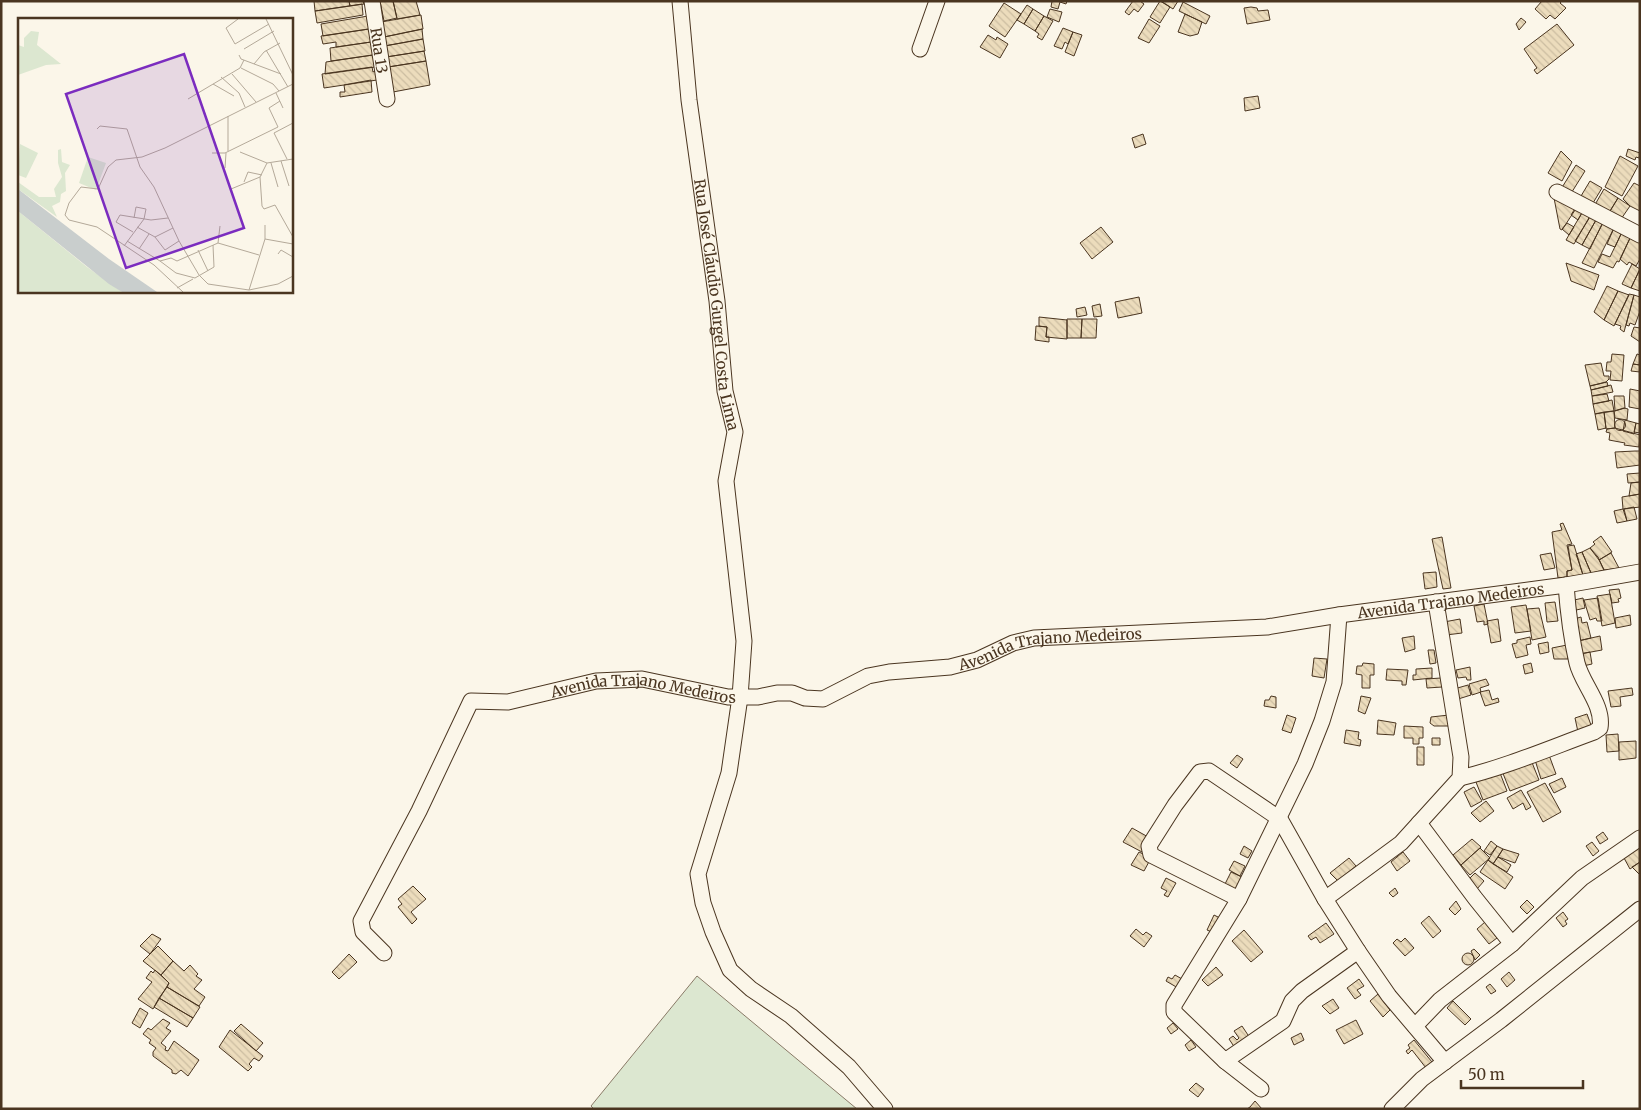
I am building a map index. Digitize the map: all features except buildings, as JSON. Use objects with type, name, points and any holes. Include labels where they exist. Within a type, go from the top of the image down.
[{"type":"street","name":"Rua 13","points":[[372,1],[387,99]]},
{"type":"street","name":"Rua José Cláudio Gurgel Costa Lima","points":[[680,1],[690,108],[717,301],[725,391],[735,432],[726,481],[744,641],[740,697],[729,773],[698,874],[703,903],[713,932],[730,970],[738,979],[791,1016],[849,1067],[885,1109]]},
{"type":"street","points":[[920,49],[937,1]]},
{"type":"street","points":[[1557,192],[1640,235]]},
{"type":"street","name":"Avenida Trajano Medeiros","points":[[384,953],[363,932],[361,921],[419,811],[471,701],[508,702],[596,681],[642,679],[740,697],[758,697],[792,692],[805,698],[823,699],[868,676],[889,672],[950,667],[977,660],[1013,643],[1034,638],[1267,627],[1339,615],[1566,585],[1640,572]]},
{"type":"street","points":[[1325,899],[1402,843],[1460,778],[1494,770],[1526,756],[1594,732],[1600,728],[1600,716],[1578,665],[1568,618],[1566,585]]},
{"type":"street","points":[[1436,602],[1461,757],[1460,778]]},
{"type":"street","points":[[1261,1089],[1225,1061],[1174,1012],[1174,1005],[1239,899],[1280,819],[1312,747],[1334,682],[1339,615]]},
{"type":"street","points":[[1239,899],[1151,855],[1149,846],[1200,772],[1205,771],[1280,819],[1325,899],[1358,951],[1389,996],[1445,1062]]},
{"type":"street","points":[[1419,823],[1512,944]]},
{"type":"street","points":[[1415,1026],[1440,1000],[1512,944],[1582,878],[1640,838]]},
{"type":"street","points":[[1392,1109],[1422,1079],[1640,909]]},
{"type":"street","points":[[1225,1061],[1283,1021],[1292,1001],[1302,991],[1358,951]]},
{"type":"green space","points":[[697,976],[857,1109],[594,1109],[591,1106]]}]
